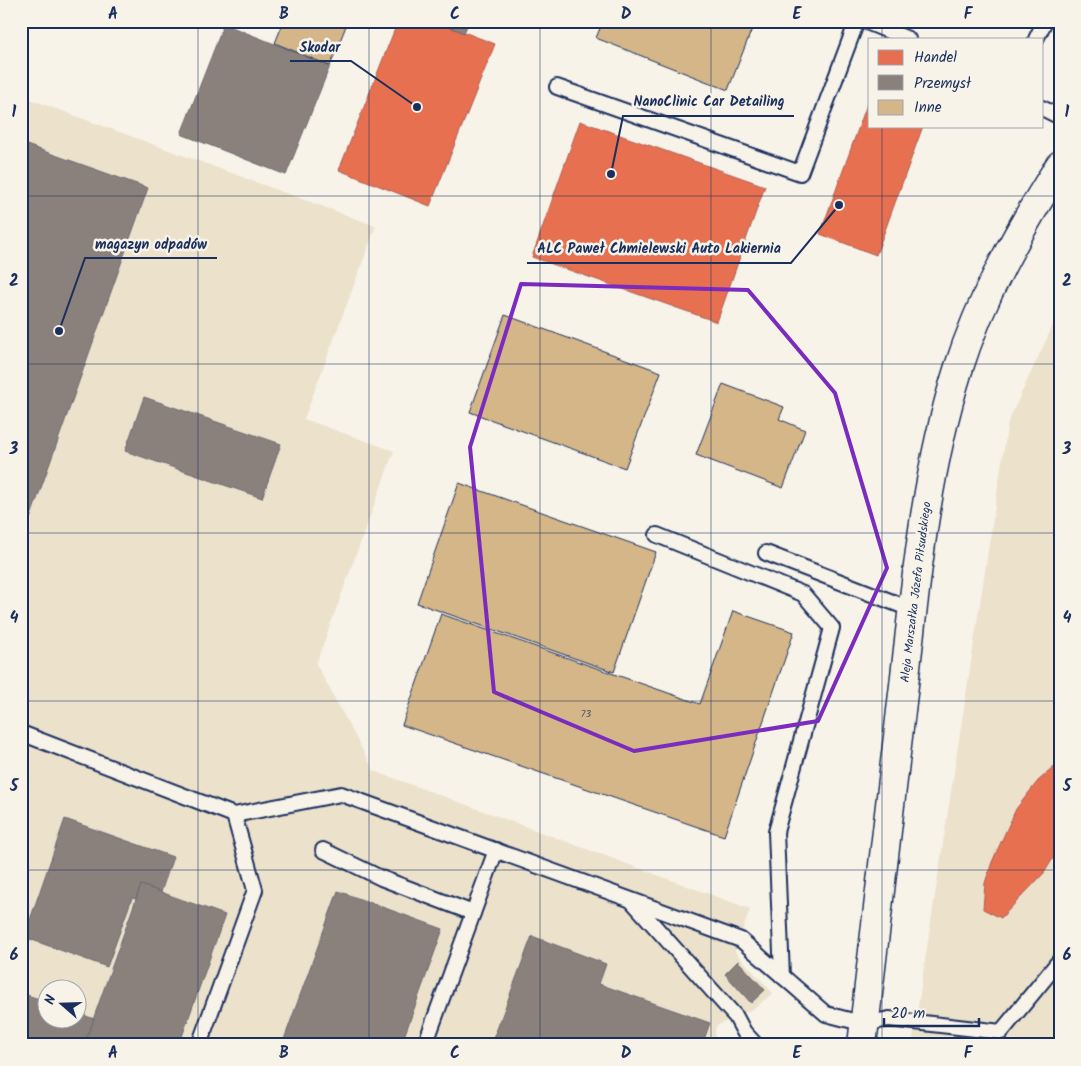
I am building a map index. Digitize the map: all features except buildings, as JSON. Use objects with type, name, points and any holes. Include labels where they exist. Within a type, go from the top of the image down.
[{"type":"street","name":"Aleja Marszałka Józefa Piłsudskiego","points":[[863,1034],[912,610],[937,442],[958,368],[994,282],[1019,231],[1060,165]]},
{"type":"lane","points":[[557,87],[800,173],[856,21]]},
{"type":"lane","points":[[864,21],[906,38]]},
{"type":"lane","points":[[1036,38],[1045,21]]},
{"type":"lane","points":[[1044,109],[1060,117]]},
{"type":"lane","points":[[657,535],[803,594],[832,628],[776,832],[782,976]]},
{"type":"lane","points":[[766,553],[912,610]]},
{"type":"lane","points":[[21,733],[234,815],[341,794],[741,940],[826,1014],[863,1034],[889,1019],[1001,1032],[1060,960]]},
{"type":"lane","points":[[199,1045],[255,890],[234,815]]},
{"type":"lane","points":[[323,850],[381,878],[473,913]]},
{"type":"lane","points":[[426,1045],[496,850]]},
{"type":"lane","points":[[630,898],[736,1017],[744,1032],[756,1045]]},
{"type":"highlighted area","points":[[521,284],[748,290],[835,393],[887,568],[818,721],[634,751],[494,692],[470,447]]},
{"type":"shaded area","points":[[21,96],[376,226],[304,419],[394,451],[316,664],[374,771],[750,909],[735,952],[773,993],[755,1008],[716,1026],[714,1045],[21,1045]]},
{"type":"shaded area","points":[[1060,310],[1060,1045],[912,1045],[1008,422]]},
{"type":"place","name":"Skodar","points":[[417,107]]},
{"type":"place","name":"NanoClinic Car Detailing","points":[[611,174]]},
{"type":"place","name":"ALC Paweł Chmielewski Auto Lakiernia","points":[[839,205]]},
{"type":"place","name":"magazyn odpadów","points":[[59,331]]}]
